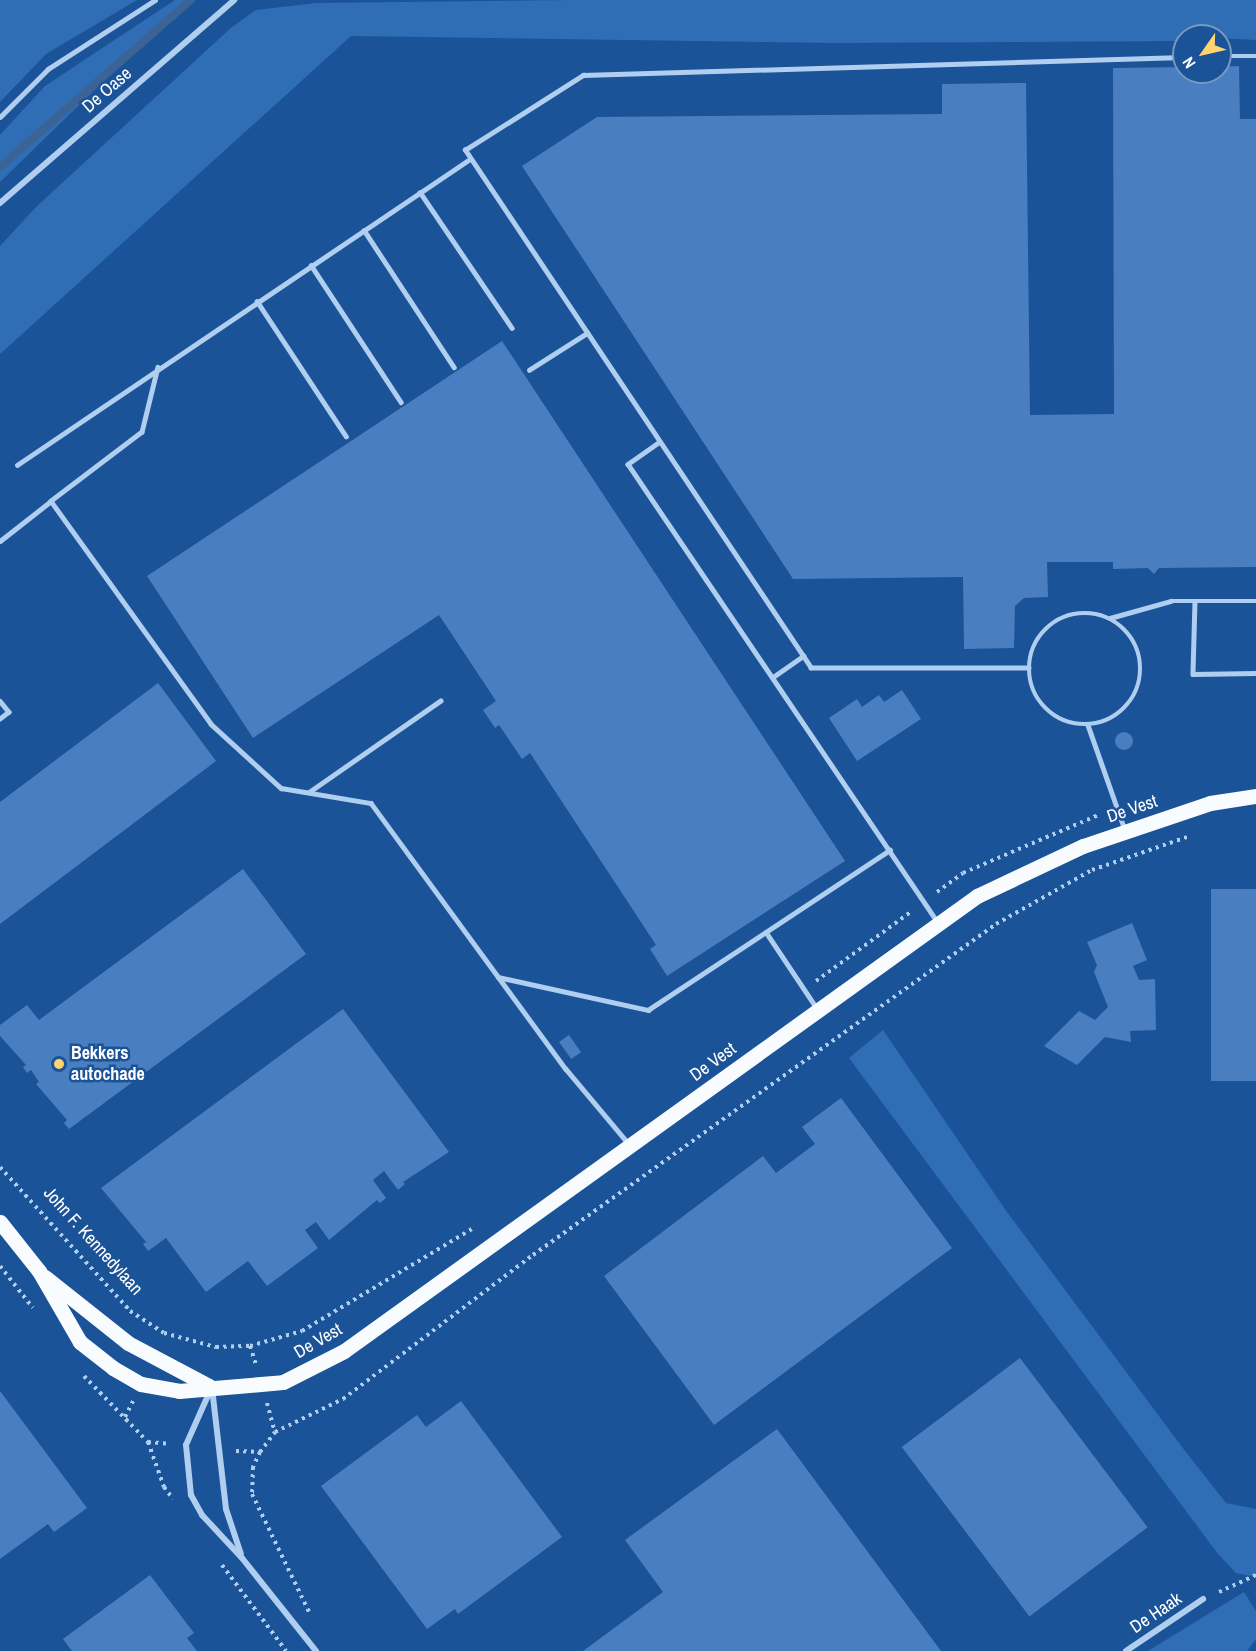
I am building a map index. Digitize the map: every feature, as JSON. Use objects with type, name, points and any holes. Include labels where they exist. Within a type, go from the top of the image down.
[{"type":"main road","name":"De Vest","points":[[212,1387],[263,1386],[325,1364],[977,896],[1083,846],[1210,803],[1256,796]]},
{"type":"main road","points":[[0,1222],[39,1271],[80,1342],[113,1368],[158,1389],[212,1387]]},
{"type":"main road","points":[[39,1271],[128,1343],[212,1387]]},
{"type":"street","name":"De Oase","points":[[0,203],[234,0]]},
{"type":"street","points":[[212,1387],[226,1509],[242,1558]]},
{"type":"street","points":[[212,1387],[186,1445],[186,1476],[202,1515],[242,1558],[316,1651]]},
{"type":"street","name":"De Haak","points":[[1126,1651],[1203,1599]]},
{"type":"lane","points":[[0,117],[48,69],[155,0]]},
{"type":"lane","points":[[1232,56],[1256,56]]},
{"type":"lane","points":[[1029,668],[811,668],[465,150],[583,75],[1172,57]]},
{"type":"lane","points":[[17,465],[158,367],[470,159]]},
{"type":"lane","points":[[420,192],[512,328]]},
{"type":"lane","points":[[364,230],[454,367]]},
{"type":"lane","points":[[311,265],[401,402]]},
{"type":"lane","points":[[257,301],[346,436]]},
{"type":"lane","points":[[529,370],[587,333]]},
{"type":"lane","points":[[0,541],[142,432],[158,367]]},
{"type":"lane","points":[[660,442],[628,464],[939,924]]},
{"type":"lane","points":[[51,501],[211,724],[281,788],[370,803],[566,1069],[630,1146]]},
{"type":"lane","points":[[1110,618],[1171,601],[1256,601]]},
{"type":"lane","points":[[1195,601],[1193,674],[1256,673]]},
{"type":"lane","points":[[1092,613],[1110,618],[1125,629],[1136,644],[1140,681],[1133,699],[1121,713],[1088,725],[1069,723],[1052,715],[1031,686],[1029,668],[1042,633],[1055,621],[1073,614],[1092,613]]},
{"type":"lane","points":[[773,677],[804,657]]},
{"type":"lane","points":[[0,701],[9,712],[0,719]]},
{"type":"lane","points":[[308,792],[440,701]]},
{"type":"lane","points":[[1088,725],[1125,832]]},
{"type":"lane","points":[[498,977],[648,1010],[890,850]]},
{"type":"lane","points":[[766,932],[819,1010]]},
{"type":"path","points":[[275,1432],[343,1399],[533,1256],[996,924],[1092,870],[1197,833]]},
{"type":"path","name":"John F. Kennedylaan","points":[[0,1167],[130,1311],[164,1333],[216,1347],[250,1346]]},
{"type":"path","points":[[260,1452],[253,1467],[252,1494],[311,1618]]},
{"type":"path","points":[[1203,1599],[1256,1575]]},
{"type":"shaded area","points":[[0,0],[137,0],[46,54],[0,102]]},
{"type":"shaded area","points":[[175,0],[187,0],[0,182],[0,135],[45,86]]},
{"type":"shaded area","points":[[571,0],[1256,0],[1256,40],[1232,39],[1232,24],[1172,24],[1172,41],[834,43],[351,36],[0,354],[0,246],[36,207],[232,27],[256,10],[316,3]]},
{"type":"shaded area","points":[[883,1030],[1007,1212],[1182,1447],[1226,1503],[1256,1509],[1256,1577],[1236,1573],[1218,1554],[849,1058]]},
{"type":"shaded area","points":[[1244,1592],[1256,1611],[1256,1639],[1247,1651],[1148,1651]]},
{"type":"building","points":[[1232,66],[1239,66],[1240,119],[1256,119],[1256,567],[1159,568],[1154,574],[1148,568],[1113,569],[1113,562],[1047,562],[1048,597],[1024,598],[1015,606],[1014,648],[964,649],[963,577],[793,579],[522,166],[597,117],[942,114],[942,84],[1026,83],[1030,415],[1114,414],[1113,68],[1172,67],[1172,84],[1232,84]]},
{"type":"building","points":[[502,341],[845,861],[667,976],[650,949],[656,945],[530,753],[522,759],[499,725],[495,728],[483,710],[496,701],[439,615],[253,738],[147,576]]},
{"type":"building","points":[[158,683],[216,761],[0,924],[0,802]]},
{"type":"building","points":[[902,690],[921,719],[857,761],[829,718],[857,699],[862,707],[879,695],[884,702]]},
{"type":"building","points":[[1124,732],[1130,735],[1133,741],[1130,747],[1124,750],[1118,747],[1115,741],[1118,735]]},
{"type":"building","points":[[243,869],[306,954],[69,1129],[64,1123],[67,1120],[36,1084],[39,1082],[31,1070],[27,1073],[23,1067],[26,1065],[0,1036],[0,1025],[27,1005],[39,1020]]},
{"type":"building","points":[[1211,889],[1256,889],[1256,1081],[1211,1081]]},
{"type":"building","points":[[1132,923],[1147,960],[1133,966],[1139,980],[1155,979],[1156,1030],[1130,1031],[1131,1042],[1105,1037],[1077,1065],[1044,1046],[1079,1011],[1095,1020],[1108,1007],[1094,972],[1097,965],[1087,942]]},
{"type":"building","points":[[343,1009],[449,1152],[403,1182],[405,1184],[398,1190],[384,1171],[373,1180],[386,1198],[380,1203],[377,1200],[329,1240],[316,1222],[305,1230],[318,1248],[267,1286],[248,1261],[206,1292],[166,1238],[148,1251],[143,1244],[146,1242],[101,1188]]},
{"type":"building","points":[[569,1035],[581,1052],[571,1059],[559,1042]]},
{"type":"building","points":[[841,1098],[952,1248],[714,1425],[604,1276],[763,1156],[776,1173],[815,1144],[802,1127]]},
{"type":"building","points":[[1020,1358],[1148,1527],[1029,1616],[902,1447]]},
{"type":"building","points":[[0,1391],[87,1508],[54,1532],[48,1524],[0,1559]]},
{"type":"building","points":[[461,1401],[562,1537],[458,1614],[455,1609],[427,1629],[321,1486],[417,1415],[426,1427]]},
{"type":"building","points":[[777,1429],[941,1651],[583,1651],[663,1592],[625,1540]]},
{"type":"building","points":[[150,1575],[194,1633],[187,1638],[197,1651],[72,1651],[63,1639]]},
{"type":"waterway","points":[[0,167],[191,0]]},
{"type":"place","name":"Bekkers autochade","points":[[59,1064]]}]
